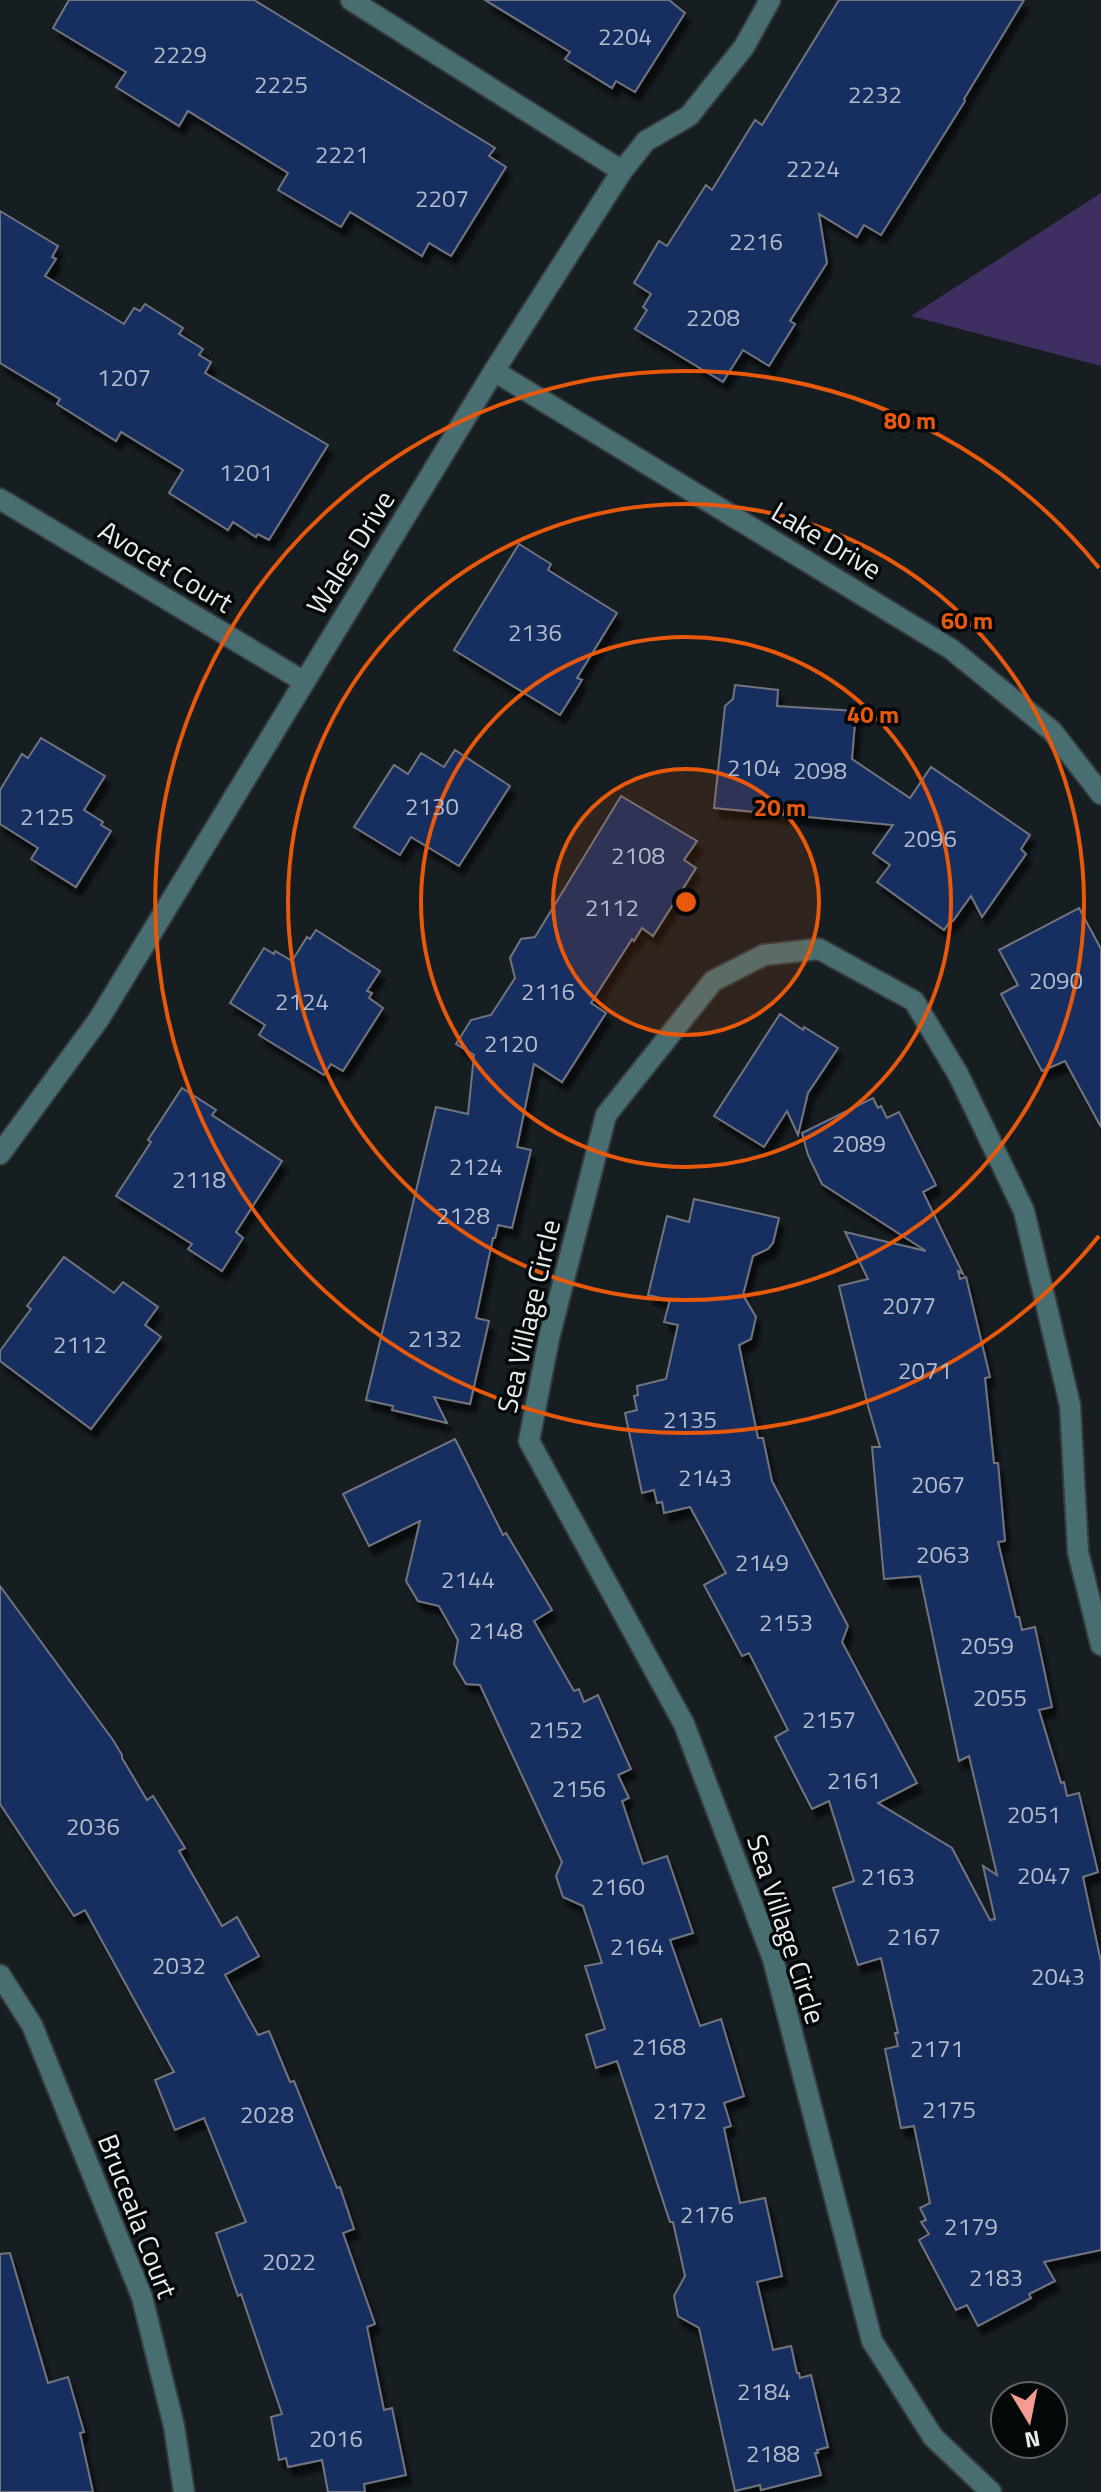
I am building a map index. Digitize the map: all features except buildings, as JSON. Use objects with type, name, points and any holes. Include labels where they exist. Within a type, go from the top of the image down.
[{"type":"street","points":[[351,0],[622,171]]},
{"type":"street","name":"Wales Drive","points":[[0,1154],[99,1019],[494,371],[622,171],[646,141],[689,116],[744,47],[770,0]]},
{"type":"street","name":"Lake Drive","points":[[494,371],[951,649],[1052,731],[1101,794]]},
{"type":"street","name":"Avocet Court","points":[[0,499],[303,681]]},
{"type":"street","name":"Sea Village Circle","points":[[991,2492],[933,2437],[872,2341],[773,1959],[684,1724],[529,1441],[549,1338],[606,1115],[713,981],[764,955],[819,949],[914,1001],[958,1074],[1024,1211],[1070,1405],[1078,1552],[1101,1645]]},
{"type":"street","name":"Bruceala Court","points":[[0,1975],[32,2025],[142,2297],[174,2426],[184,2492]]},
{"type":"shaded area","points":[[1101,193],[1101,366],[911,316]]}]
